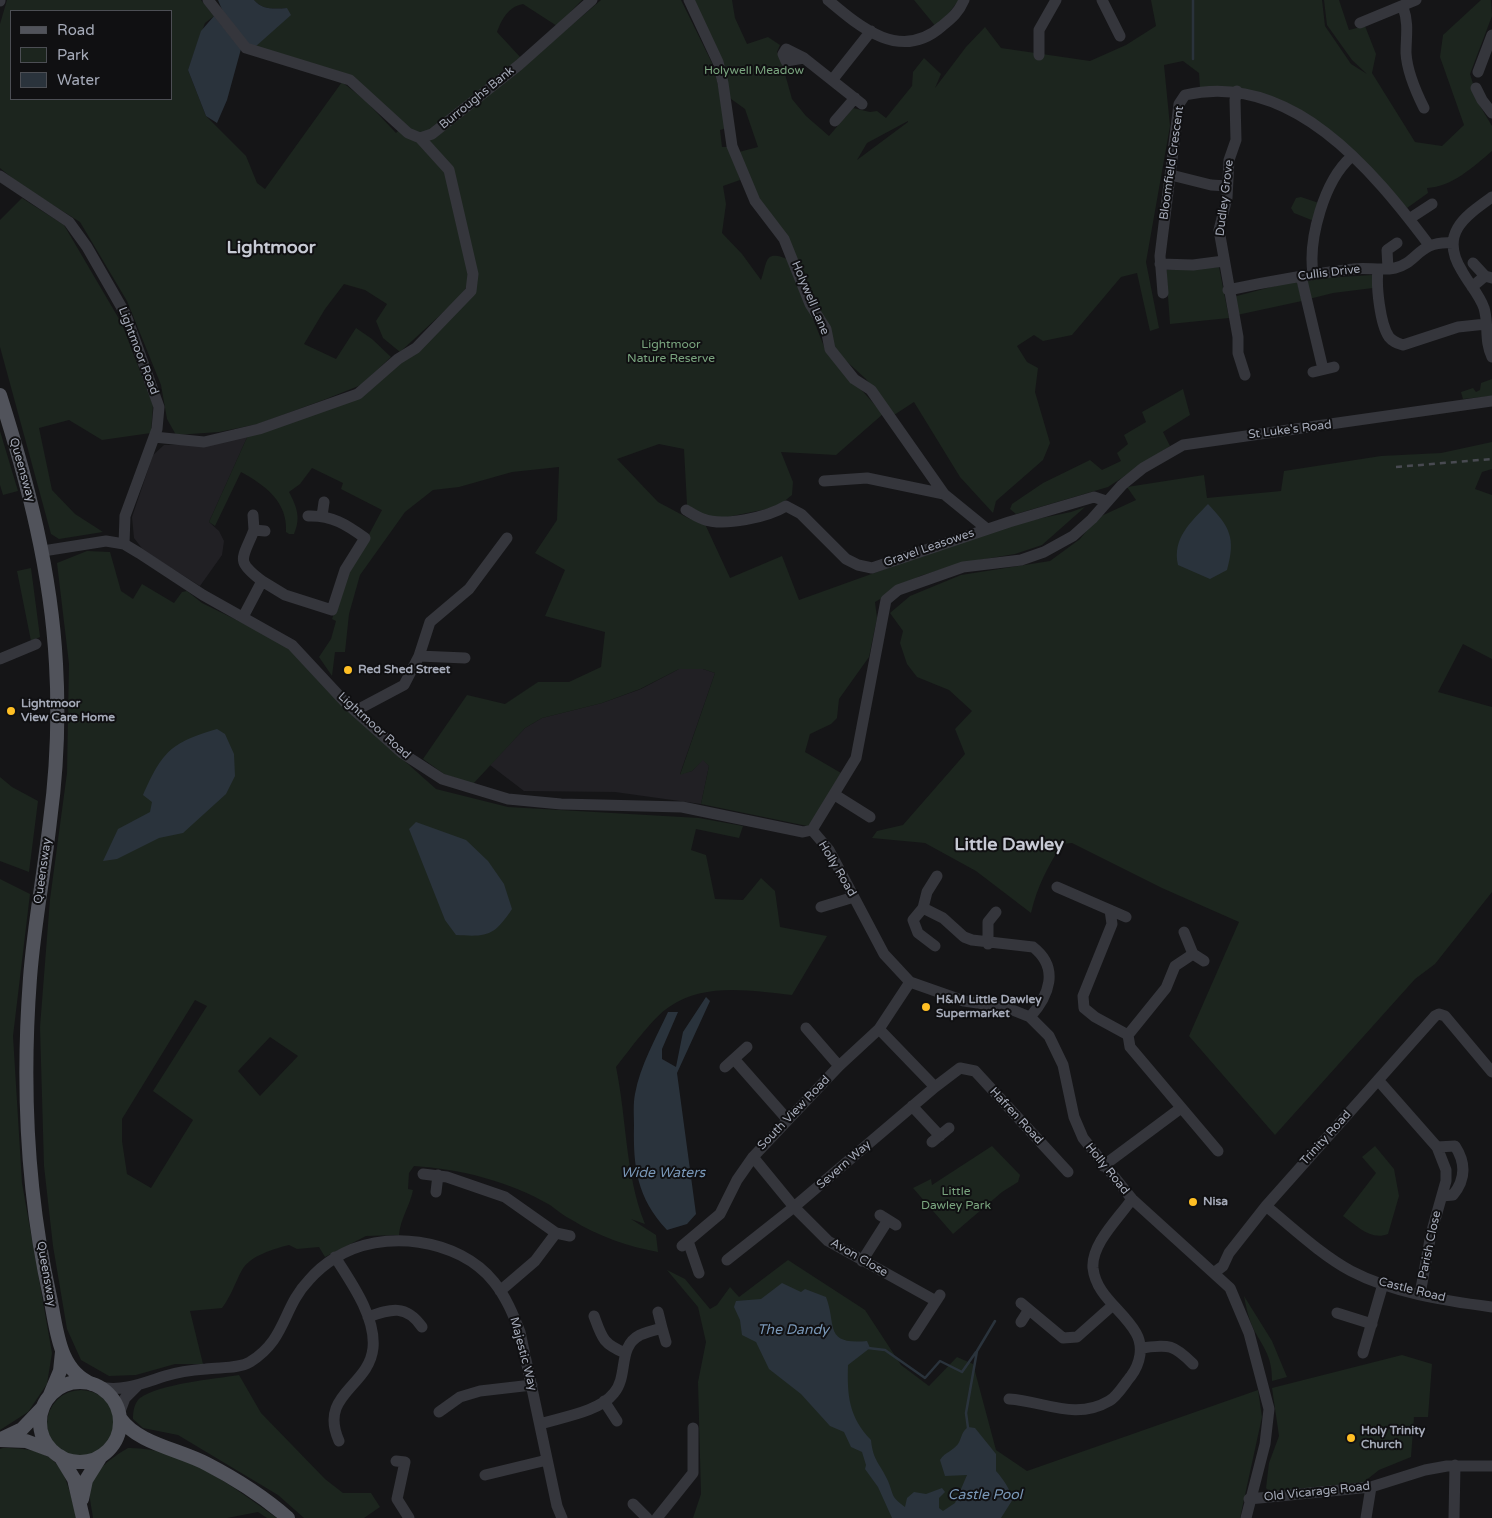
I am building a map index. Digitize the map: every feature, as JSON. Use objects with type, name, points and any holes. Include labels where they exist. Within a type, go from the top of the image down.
[{"type":"main road","name":"Queensway","points":[[0,395],[27,485],[43,551],[56,662],[57,736],[50,821],[35,937],[27,1027],[29,1144],[33,1193],[45,1275],[62,1351],[74,1372],[96,1385]]},
{"type":"main road","name":"Queensway","points":[[46,1402],[60,1371],[62,1351]]},
{"type":"main road","points":[[0,1440],[22,1429],[58,1389],[69,1384],[96,1385],[115,1403],[119,1416],[131,1431],[147,1440],[174,1449],[209,1465],[273,1505],[288,1518]]},
{"type":"main road","points":[[46,1402],[40,1419],[41,1431],[46,1442],[57,1454],[74,1479],[83,1518]]},
{"type":"main road","points":[[81,1503],[86,1480],[94,1464],[116,1436],[119,1416]]},
{"type":"main road","points":[[0,1440],[26,1441],[82,1462],[129,1442],[147,1440]]},
{"type":"street","points":[[154,437],[204,442],[259,429],[358,394],[398,359],[416,348],[471,290],[474,274],[449,170],[420,138],[408,133],[350,80],[246,48],[208,0]]},
{"type":"street","name":"Burroughs Bank","points":[[420,138],[432,134],[519,65],[592,0]]},
{"type":"street","name":"Holywell Lane","points":[[689,0],[718,62],[732,146],[755,201],[784,239],[810,304],[826,329],[830,349],[854,379],[871,390],[944,494],[987,529]]},
{"type":"street","points":[[828,0],[870,31],[898,42],[923,38],[938,30],[958,13],[964,0]]},
{"type":"street","points":[[838,8],[846,0]]},
{"type":"street","points":[[1039,55],[1039,30],[1056,0]]},
{"type":"street","points":[[1102,0],[1120,36]]},
{"type":"street","points":[[1360,23],[1403,7],[1416,0]]},
{"type":"street","points":[[1403,7],[1408,20],[1406,54],[1417,95],[1424,108]]},
{"type":"street","points":[[833,79],[870,31]]},
{"type":"street","points":[[1478,72],[1492,35]]},
{"type":"street","points":[[804,58],[833,79],[858,101],[836,121]]},
{"type":"street","points":[[1476,88],[1492,114]]},
{"type":"street","name":"Bloomfield Crescent","points":[[1163,293],[1160,264],[1181,98],[1192,93],[1226,90],[1249,93],[1297,112],[1320,129],[1380,182],[1429,245]]},
{"type":"street","name":"Dudley Grove","points":[[1238,92],[1235,100],[1236,140],[1229,160],[1227,186],[1219,230],[1228,290],[1246,362],[1245,375]]},
{"type":"street","points":[[1323,369],[1307,275],[1311,249],[1333,177],[1351,157]]},
{"type":"street","points":[[1171,175],[1211,185],[1227,186]]},
{"type":"street","name":"Lightmoor Road","points":[[0,176],[69,222],[87,247],[126,315],[159,407],[154,437],[125,516],[124,544]]},
{"type":"street","points":[[1492,197],[1460,221],[1453,243],[1460,269],[1484,309],[1488,349],[1492,357]]},
{"type":"street","points":[[1409,219],[1432,204]]},
{"type":"street","points":[[1397,243],[1387,250],[1377,283],[1384,325],[1388,336],[1394,342],[1403,345],[1458,327],[1486,324]]},
{"type":"street","points":[[1429,245],[1453,243]]},
{"type":"street","name":"Cullis Drive","points":[[1228,290],[1280,278],[1354,269],[1397,268],[1429,245]]},
{"type":"street","points":[[1160,264],[1193,265],[1224,261]]},
{"type":"street","points":[[1472,287],[1489,277],[1473,263]]},
{"type":"street","name":"St Luke's Road","points":[[812,830],[856,758],[886,600],[898,590],[964,568],[1021,560],[1044,552],[1073,536],[1092,519],[1106,501],[1143,468],[1183,445],[1492,401]]},
{"type":"street","points":[[824,481],[867,478],[944,494]]},
{"type":"street","name":"Gravel Leasowes","points":[[686,510],[703,519],[722,522],[774,513],[786,506],[801,514],[846,559],[858,565],[872,568],[987,529],[1094,498],[1106,501]]},
{"type":"street","points":[[322,516],[324,502]]},
{"type":"street","points":[[253,515],[260,530],[242,561],[248,570],[285,595],[330,614],[345,570],[365,538],[343,523],[322,516],[308,516]]},
{"type":"street","points":[[355,711],[404,685],[419,656],[430,622],[469,589],[507,538]]},
{"type":"street","name":"Lightmoor Road","points":[[43,551],[96,541],[124,544],[203,595],[292,645],[355,711],[402,754],[442,779],[508,799],[561,804],[682,806],[804,832],[812,830]]},
{"type":"street","points":[[243,617],[262,581]]},
{"type":"street","points":[[1,656],[36,644]]},
{"type":"street","points":[[419,656],[465,658]]},
{"type":"street","points":[[835,795],[870,817]]},
{"type":"street","name":"Holly Road","points":[[812,830],[829,850],[884,954],[910,982],[964,1001],[1005,1007],[1030,1017],[1049,1036],[1063,1065],[1074,1117],[1082,1138],[1132,1200],[1179,1243],[1215,1272],[1230,1288],[1240,1306],[1259,1366],[1269,1409],[1266,1444],[1249,1499]]},
{"type":"street","points":[[935,946],[914,927],[913,920],[923,908],[926,892],[937,876]]},
{"type":"street","points":[[1057,887],[1126,917]]},
{"type":"street","points":[[820,907],[854,898]]},
{"type":"street","points":[[923,908],[943,918],[964,937],[988,944],[1033,947],[1044,958],[1048,974],[1047,993],[1030,1017]]},
{"type":"street","points":[[1110,910],[1112,924],[1083,996],[1084,1008],[1095,1017],[1128,1035]]},
{"type":"street","points":[[988,944],[988,922],[996,912]]},
{"type":"street","points":[[1184,932],[1193,954],[1204,961]]},
{"type":"street","points":[[1193,954],[1175,966],[1166,988],[1128,1035],[1130,1047],[1218,1151]]},
{"type":"street","name":"South View Road","points":[[699,1273],[685,1243],[720,1214],[737,1180],[753,1157],[839,1066],[879,1029],[910,982]]},
{"type":"street","name":"Trinity Road","points":[[1215,1272],[1223,1266],[1229,1253],[1266,1206],[1435,1016],[1439,1014],[1445,1016],[1492,1072]]},
{"type":"street","points":[[806,1028],[818,1033],[839,1066]]},
{"type":"street","points":[[879,1029],[935,1087]]},
{"type":"street","points":[[725,1067],[747,1047]]},
{"type":"street","points":[[734,1059],[787,1119]]},
{"type":"street","name":"Severn Way","points":[[727,1260],[794,1207],[912,1106],[960,1068]]},
{"type":"street","name":"Hafren Road","points":[[960,1068],[975,1071],[1068,1172]]},
{"type":"street","name":"Parish Close","points":[[1378,1080],[1437,1147],[1443,1158],[1446,1170],[1442,1196],[1431,1234],[1420,1294]]},
{"type":"street","points":[[912,1106],[936,1139],[949,1128]]},
{"type":"street","points":[[1103,1166],[1182,1108]]},
{"type":"street","name":"Parish Close","points":[[1437,1147],[1455,1146],[1460,1153],[1464,1170],[1459,1188],[1453,1195],[1442,1196]]},
{"type":"street","name":"Avon Close","points":[[753,1157],[794,1207],[828,1241],[862,1261],[938,1298],[914,1335]]},
{"type":"street","points":[[423,1174],[438,1175],[505,1197],[556,1233],[570,1236]]},
{"type":"street","points":[[436,1192],[438,1175]]},
{"type":"street","points":[[1009,1399],[1028,1400],[1059,1410],[1081,1411],[1110,1401],[1138,1367],[1141,1348],[1137,1334],[1097,1286],[1093,1266],[1098,1245],[1132,1200]]},
{"type":"street","name":"Castle Road","points":[[1266,1206],[1336,1261],[1364,1277],[1420,1294],[1492,1307]]},
{"type":"street","points":[[862,1261],[888,1220]]},
{"type":"street","points":[[500,1291],[535,1261],[556,1233]]},
{"type":"street","name":"Majestic Way","points":[[96,1385],[119,1389],[167,1375],[248,1363],[272,1345],[293,1302],[302,1289],[335,1258],[365,1245],[390,1242],[411,1242],[447,1248],[475,1264],[494,1281],[510,1306],[520,1332],[546,1460],[562,1518]]},
{"type":"street","points":[[335,1258],[350,1280],[373,1332],[373,1348],[370,1363],[337,1405],[333,1419],[339,1441]]},
{"type":"street","points":[[1363,1353],[1383,1284]]},
{"type":"street","points":[[1021,1322],[1025,1307],[1063,1338],[1077,1337],[1113,1305]]},
{"type":"street","points":[[368,1317],[389,1310],[403,1310],[415,1317],[422,1327]]},
{"type":"street","points":[[658,1312],[666,1342]]},
{"type":"street","points":[[1337,1313],[1372,1324]]},
{"type":"street","points":[[598,1321],[601,1337],[608,1346],[625,1353]]},
{"type":"street","points":[[540,1424],[604,1402],[614,1394],[620,1384],[625,1353],[631,1342],[640,1335],[662,1328]]},
{"type":"street","points":[[1141,1348],[1164,1345],[1178,1349],[1193,1364]]},
{"type":"street","name":"Majestic Way","points":[[119,1416],[129,1394],[143,1383]]},
{"type":"street","points":[[439,1412],[460,1397],[480,1391],[532,1385]]},
{"type":"street","points":[[604,1402],[617,1421]]},
{"type":"street","points":[[657,1518],[693,1473],[693,1428]]},
{"type":"street","points":[[405,1460],[397,1499],[409,1518]]},
{"type":"street","points":[[485,1475],[546,1460]]},
{"type":"street","points":[[1454,1518],[1455,1465]]},
{"type":"street","name":"Old Vicarage Road","points":[[1246,1518],[1249,1499],[1371,1487],[1425,1470],[1455,1465],[1492,1466]]},
{"type":"street","points":[[1366,1518],[1371,1487]]},
{"type":"street","points":[[633,1504],[647,1518]]},
{"type":"shaded area","points":[[249,433],[209,522],[219,531],[224,541],[222,555],[200,586],[144,551],[134,538],[132,517],[153,455],[164,445],[205,445]]},
{"type":"shaded area","points":[[679,669],[703,669],[715,673],[680,774],[692,771],[703,759],[709,766],[701,804],[615,792],[524,791],[490,765],[525,728],[542,718],[602,703],[641,689]]},
{"type":"green space","name":"Lightmoor Nature Reserve","points":[[7,0],[201,0],[214,16],[205,23],[188,70],[206,116],[246,156],[257,183],[265,189],[342,82],[365,100],[396,133],[404,125],[354,78],[255,47],[287,8],[273,9],[261,6],[254,0],[582,0],[557,26],[523,4],[513,8],[506,14],[497,32],[521,58],[518,71],[601,0],[681,0],[714,67],[727,128],[720,130],[722,147],[730,147],[740,180],[723,186],[726,204],[722,233],[742,254],[761,280],[768,258],[775,256],[790,260],[825,349],[883,414],[836,455],[781,452],[793,482],[792,495],[777,507],[727,517],[708,517],[687,505],[684,449],[659,444],[617,459],[658,502],[688,518],[705,524],[730,578],[782,556],[799,600],[1008,525],[1071,512],[1085,507],[1042,545],[1015,554],[967,562],[920,576],[875,602],[877,618],[869,657],[839,699],[837,718],[831,724],[810,734],[805,752],[841,773],[812,827],[701,804],[709,766],[703,760],[692,771],[680,775],[715,673],[703,669],[679,669],[640,689],[602,703],[542,718],[525,728],[473,784],[444,774],[423,759],[467,695],[505,704],[538,682],[569,682],[601,667],[605,632],[545,616],[565,570],[535,553],[557,520],[559,467],[512,472],[459,487],[433,490],[405,512],[360,575],[349,614],[345,652],[335,652],[332,676],[319,657],[331,639],[336,621],[332,619],[349,572],[382,510],[341,489],[343,483],[312,468],[300,484],[289,492],[298,518],[294,534],[289,534],[286,532],[286,521],[279,503],[266,489],[241,472],[215,526],[209,522],[249,433],[347,402],[472,296],[469,282],[462,295],[400,352],[383,338],[376,321],[387,304],[365,290],[344,284],[325,309],[304,344],[336,359],[356,328],[372,339],[391,357],[361,385],[258,424],[219,432],[176,435],[167,419],[161,385],[127,301],[80,222],[19,184],[0,168],[0,24]]},
{"type":"green space","name":"Holywell Meadow","points":[[690,0],[732,0],[735,18],[747,44],[768,37],[780,45],[777,52],[787,67],[785,74],[792,99],[806,116],[829,136],[853,108],[870,112],[877,111],[886,118],[912,86],[913,72],[924,58],[941,74],[935,88],[966,47],[985,27],[1001,48],[1090,61],[1126,45],[1156,26],[1151,0],[1322,0],[1325,26],[1351,64],[1367,74],[1352,60],[1327,25],[1324,0],[1339,0],[1349,30],[1365,26],[1376,54],[1372,73],[1415,142],[1442,146],[1464,125],[1440,57],[1443,35],[1481,0],[1491,0],[1492,16],[1470,74],[1480,106],[1492,126],[1492,151],[1454,180],[1436,187],[1427,188],[1428,193],[1407,208],[1303,113],[1200,88],[1199,73],[1183,61],[1164,65],[1170,126],[1146,262],[1159,328],[1150,331],[1137,273],[1121,277],[1072,335],[1043,341],[1034,335],[1017,346],[1027,362],[1038,368],[1035,392],[1050,443],[1043,460],[996,501],[993,513],[960,477],[914,402],[894,415],[866,379],[844,359],[833,345],[784,239],[755,201],[739,152],[758,147],[745,109],[727,96]],"holes":[[[908,122],[857,160],[867,143]]]},
{"type":"green space","points":[[914,0],[959,0],[937,28]]},
{"type":"green space","points":[[1301,197],[1319,203],[1314,221],[1294,213],[1291,208],[1296,198]]},
{"type":"green space","points":[[22,198],[64,225],[122,324],[153,405],[151,433],[102,440],[69,420],[39,428],[52,490],[75,514],[103,532],[59,539],[51,534],[0,347],[0,220]]},
{"type":"green space","points":[[1219,267],[1229,318],[1170,324],[1166,270]]},
{"type":"green space","points":[[1372,275],[1373,288],[1333,293],[1309,299],[1305,283],[1310,279]]},
{"type":"green space","points":[[1290,282],[1297,282],[1302,301],[1237,315],[1233,297]]},
{"type":"green space","points":[[1492,379],[1492,396],[1463,399],[1461,392],[1473,388],[1476,392],[1480,390],[1481,383]]},
{"type":"green space","points":[[1183,389],[1190,415],[1163,432],[1170,446],[1108,487],[1016,514],[1010,509],[1012,504],[1043,483],[1090,460],[1102,470],[1121,461],[1117,453],[1128,444],[1124,435],[1146,422],[1142,412]]},
{"type":"green space","points":[[0,431],[18,491],[3,495],[0,485]]},
{"type":"green space","points":[[1492,442],[1492,469],[1482,472],[1475,489],[1492,495],[1492,659],[1463,644],[1438,692],[1492,707],[1492,892],[1435,964],[1415,979],[1275,1135],[1189,1036],[1239,922],[1162,888],[1072,843],[1062,844],[1052,860],[1033,903],[1031,913],[976,871],[925,843],[872,838],[877,831],[903,825],[965,754],[955,729],[972,711],[949,690],[917,677],[907,664],[900,643],[903,631],[890,613],[910,596],[961,575],[1050,561],[1080,539],[1097,518],[1136,500],[1127,487],[1204,475],[1207,498],[1281,491],[1284,471],[1381,456],[1441,453]]},
{"type":"green space","points":[[87,551],[110,552],[121,591],[133,599],[142,584],[174,603],[182,592],[187,591],[202,603],[267,635],[292,651],[343,706],[436,789],[508,807],[699,818],[743,826],[739,838],[696,829],[691,850],[706,855],[715,899],[743,900],[761,878],[775,891],[780,927],[827,936],[792,995],[729,990],[713,991],[683,999],[669,1007],[656,1018],[616,1067],[630,1166],[638,1205],[645,1224],[631,1219],[656,1235],[658,1252],[625,1244],[603,1236],[566,1217],[550,1205],[501,1183],[466,1173],[414,1166],[409,1173],[408,1189],[413,1190],[401,1223],[399,1235],[366,1236],[325,1257],[319,1247],[297,1249],[289,1245],[270,1251],[251,1260],[246,1265],[222,1308],[190,1311],[203,1364],[175,1364],[136,1375],[109,1376],[81,1360],[67,1329],[53,1246],[44,1166],[40,1027],[50,899],[67,773],[69,664],[57,563]],"holes":[[[195,1000],[207,1006],[153,1091],[193,1120],[151,1188],[127,1174],[122,1141],[122,1119]],[[270,1037],[298,1056],[260,1096],[238,1071]]]},
{"type":"green space","points":[[31,568],[40,637],[31,641],[17,571]]},
{"type":"green space","points":[[0,777],[12,787],[38,801],[29,872],[0,861]]},
{"type":"green space","points":[[0,879],[30,894],[13,1036],[22,1183],[52,1353],[47,1384],[28,1412],[0,1430]]},
{"type":"green space","name":"Little Dawley Park","points":[[992,1146],[1020,1175],[1018,1182],[1002,1192],[953,1234],[913,1188],[931,1179],[932,1185]]},
{"type":"green space","points":[[1375,1146],[1394,1169],[1399,1196],[1388,1234],[1382,1236],[1376,1236],[1364,1231],[1343,1216],[1376,1173],[1362,1157]]},
{"type":"green space","points":[[788,1260],[865,1310],[901,1365],[929,1386],[957,1357],[973,1364],[996,1450],[1027,1471],[1258,1390],[1262,1417],[1240,1518],[693,1518],[701,1494],[698,1382],[706,1342],[698,1307],[667,1270],[685,1279],[710,1309],[717,1305],[730,1287],[739,1297]]},
{"type":"green space","points":[[1244,1296],[1272,1341],[1287,1377],[1272,1381],[1269,1360],[1252,1326]]},
{"type":"green space","points":[[1402,1355],[1432,1364],[1428,1417],[1414,1417],[1411,1457],[1379,1470],[1360,1485],[1272,1494],[1266,1488],[1269,1463],[1279,1436],[1272,1388]]},
{"type":"green space","points":[[239,1375],[261,1413],[325,1479],[343,1493],[371,1493],[380,1507],[364,1518],[304,1518],[278,1495],[178,1435],[143,1428],[133,1419],[136,1402],[149,1393],[187,1383]]},
{"type":"green space","points":[[81,1390],[94,1393],[105,1400],[112,1411],[115,1424],[112,1437],[105,1448],[94,1455],[81,1458],[68,1455],[57,1448],[50,1437],[47,1424],[50,1411],[57,1400],[68,1393]]},
{"type":"green space","points":[[128,1448],[148,1449],[188,1462],[225,1482],[277,1518],[267,1518],[258,1512],[227,1518],[93,1518],[90,1494],[94,1477],[104,1465]]},
{"type":"green space","points":[[0,1449],[23,1449],[38,1452],[49,1457],[63,1474],[77,1518],[0,1518]]},
{"type":"water","points":[[218,0],[254,0],[261,6],[273,9],[287,8],[291,15],[255,47],[237,34]]},
{"type":"water","points":[[214,16],[241,49],[227,100],[217,123],[206,116],[188,70],[201,31]]},
{"type":"water","points":[[1208,504],[1222,520],[1231,541],[1227,570],[1210,579],[1178,565],[1177,555],[1180,539],[1184,531]]},
{"type":"water","points":[[217,729],[225,734],[234,754],[235,776],[226,794],[183,833],[159,838],[117,859],[103,861],[118,829],[150,812],[152,802],[143,795],[163,758],[178,744]]},
{"type":"water","points":[[416,822],[466,840],[488,861],[504,884],[512,909],[495,930],[476,936],[456,935],[445,920],[409,829]]},
{"type":"water","name":"Wide Waters","points":[[706,997],[710,1001],[677,1073],[696,1214],[687,1224],[667,1230],[649,1206],[639,1181],[635,1155],[635,1094],[644,1063],[668,1012],[678,1012],[662,1049],[662,1059],[676,1067],[683,1032]]},
{"type":"water","name":"The Dandy","points":[[782,1283],[801,1292],[805,1289],[826,1297],[834,1331],[838,1336],[844,1340],[867,1341],[870,1348],[848,1365],[849,1396],[858,1423],[871,1440],[875,1457],[897,1500],[905,1507],[907,1498],[914,1492],[926,1494],[942,1488],[945,1492],[939,1498],[939,1508],[943,1511],[955,1503],[967,1475],[945,1476],[940,1460],[958,1444],[968,1427],[975,1428],[996,1454],[996,1471],[1006,1484],[1013,1499],[1001,1518],[892,1518],[878,1487],[865,1469],[866,1465],[862,1452],[851,1447],[844,1432],[830,1426],[801,1394],[769,1369],[756,1342],[742,1335],[740,1320],[734,1307],[736,1301],[761,1299]]},
{"type":"waterway","points":[[1193,0],[1193,59]]},
{"type":"waterway","points":[[968,1428],[966,1413],[977,1351],[995,1321]]},
{"type":"waterway","points":[[868,1348],[885,1350],[925,1378],[940,1361],[962,1372],[976,1352]]},
{"type":"railway","points":[[1396,467],[1492,459]]},
{"type":"place","name":"Red Shed Street","points":[[348,670]]},
{"type":"place","name":"Lightmoor View Care Home","points":[[11,711]]},
{"type":"place","name":"H&M Little Dawley Supermarket","points":[[926,1007]]},
{"type":"place","name":"Nisa","points":[[1193,1202]]},
{"type":"place","name":"Holy Trinity Church","points":[[1351,1438]]},
{"type":"district","name":"Lightmoor","points":[[271,248]]},
{"type":"district","name":"Little Dawley","points":[[1009,845]]},
{"type":"water label","name":"Castle Pool","points":[[985,1495]]}]
